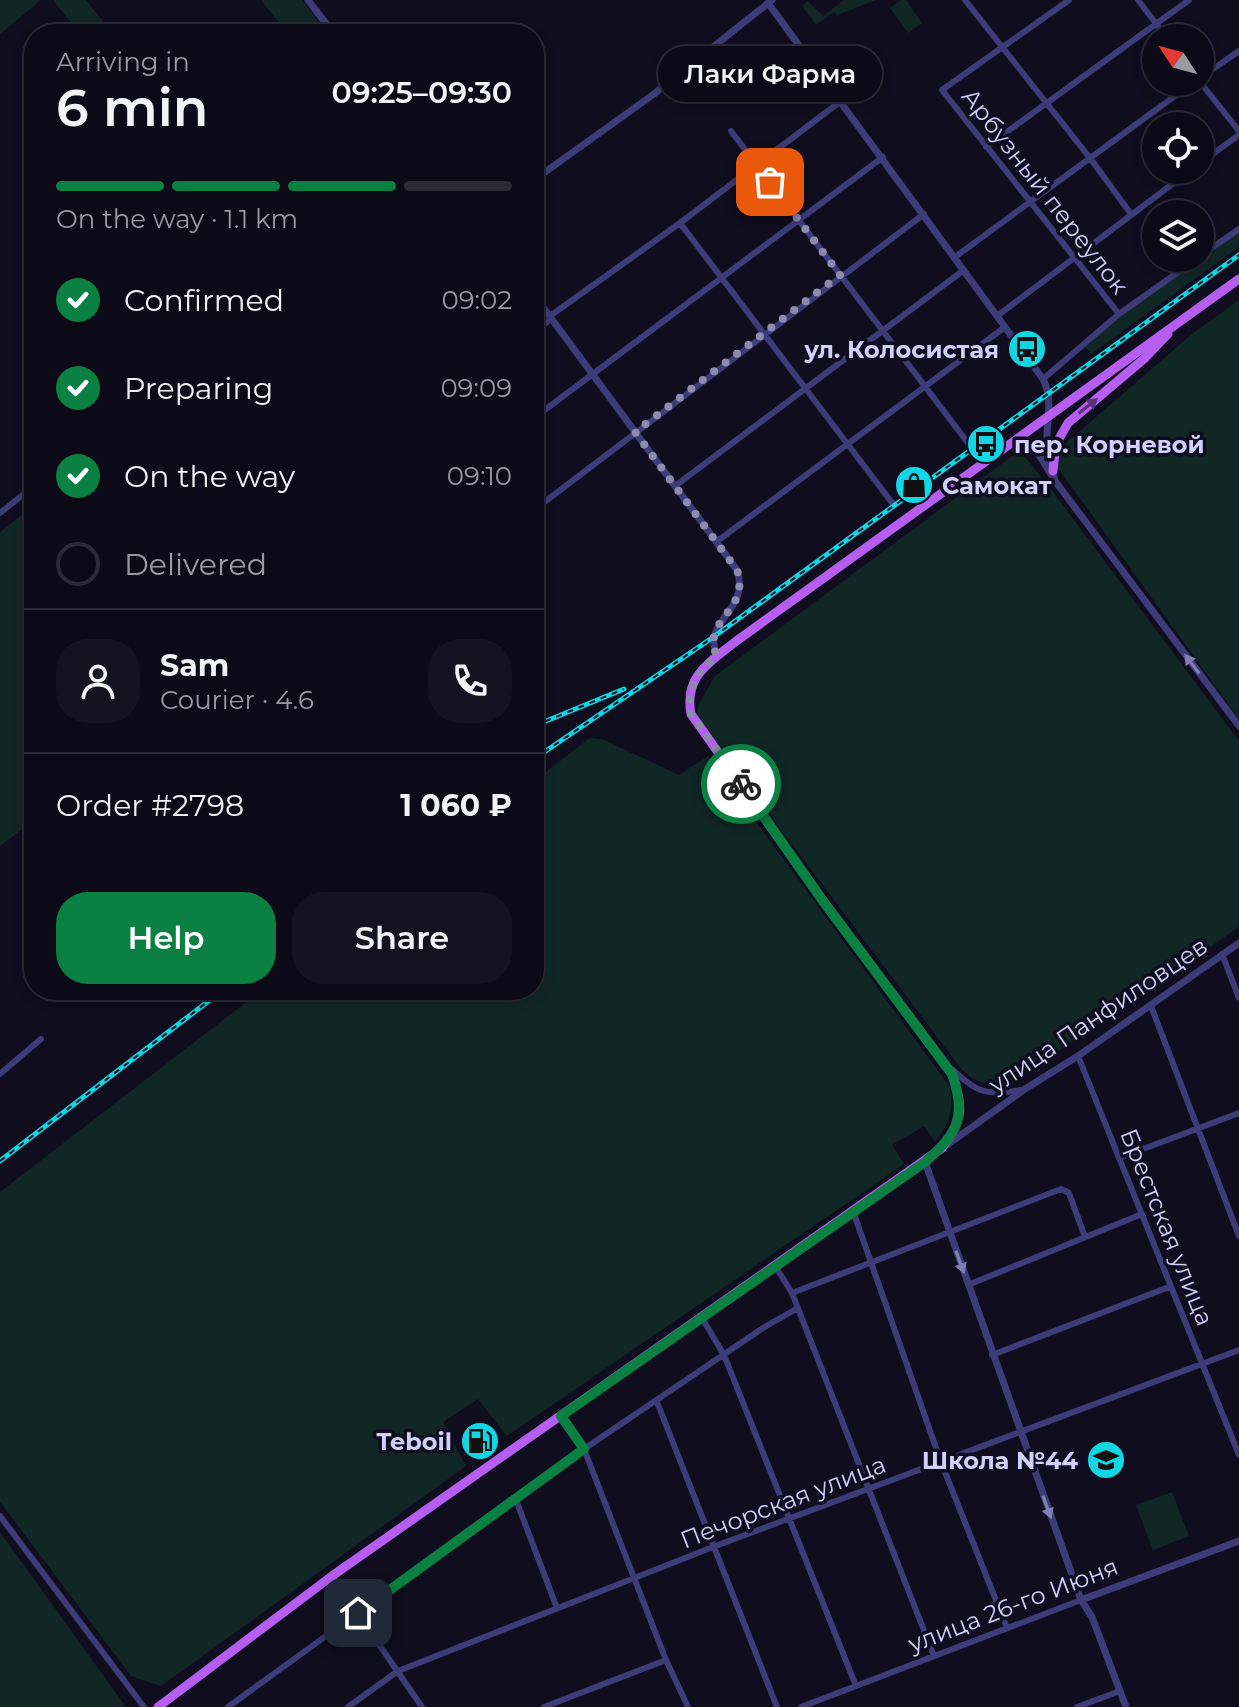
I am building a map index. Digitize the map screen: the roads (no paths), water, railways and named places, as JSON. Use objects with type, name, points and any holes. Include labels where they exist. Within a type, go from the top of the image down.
[{"type":"main road","points":[[158,1707],[332,1576],[942,1148],[960,1116],[961,1102],[952,1074],[823,901],[691,714],[689,700],[692,683],[704,666],[717,656],[1239,279]]},
{"type":"main road","points":[[1054,476],[1056,444],[1068,423],[1145,358],[1172,327]]},
{"type":"street","points":[[308,0],[326,24]]},
{"type":"street","points":[[965,0],[1131,214]]},
{"type":"street","points":[[1003,48],[1069,0]]},
{"type":"street","points":[[1138,0],[1156,24],[1189,0]]},
{"type":"street","points":[[544,173],[654,94],[769,1],[1043,379],[1049,392],[1047,448],[1054,476]]},
{"type":"street","points":[[986,147],[1142,34]]},
{"type":"street","name":"Арбузный переулок","points":[[1003,48],[942,90],[1119,314]]},
{"type":"street","points":[[1214,69],[1239,51]]},
{"type":"street","points":[[955,257],[1177,96]]},
{"type":"street","points":[[1210,96],[1239,133],[1214,152]]},
{"type":"street","points":[[544,323],[841,101]]},
{"type":"street","points":[[731,131],[971,447]]},
{"type":"street","points":[[544,410],[883,157]]},
{"type":"street","points":[[997,316],[1172,184]]},
{"type":"street","points":[[544,502],[924,214]]},
{"type":"street","points":[[680,223],[893,504]]},
{"type":"street","points":[[1214,246],[1239,229]]},
{"type":"street","points":[[675,486],[964,270]]},
{"type":"street","points":[[1043,379],[1119,314],[1178,272]]},
{"type":"street","points":[[544,309],[737,570],[741,582],[739,595],[712,638],[717,656]]},
{"type":"street","points":[[716,542],[1005,327]]},
{"type":"street","points":[[1022,436],[1239,726]]},
{"type":"street","points":[[0,513],[24,494]]},
{"type":"street","name":"улица Панфиловцев","points":[[942,1148],[1239,943]]},
{"type":"street","points":[[1222,954],[1239,998]]},
{"type":"street","points":[[1151,1006],[1239,1236]]},
{"type":"street","points":[[0,1074],[41,1039]]},
{"type":"street","name":"Брестская улица","points":[[1078,1056],[1239,1455]]},
{"type":"street","points":[[942,1059],[973,1088],[983,1092],[1025,1089]]},
{"type":"street","points":[[1119,1158],[1239,1113]]},
{"type":"street","points":[[925,1162],[1081,1600],[1092,1617],[1126,1707]]},
{"type":"street","points":[[792,1293],[1061,1189],[1069,1193],[1085,1237]]},
{"type":"street","points":[[853,1211],[941,1462],[1007,1628]]},
{"type":"street","points":[[968,1285],[1142,1214]]},
{"type":"street","points":[[775,1266],[792,1293],[934,1656]]},
{"type":"street","points":[[992,1355],[1169,1287]]},
{"type":"street","points":[[228,1707],[584,1449],[763,1328],[798,1308]]},
{"type":"street","points":[[702,1318],[724,1355],[856,1686]]},
{"type":"street","name":"Печорская улица","points":[[348,1707],[398,1671],[713,1547],[1239,1350]]},
{"type":"street","points":[[657,1402],[777,1707]]},
{"type":"street","points":[[561,1416],[584,1449],[666,1660],[688,1707]]},
{"type":"street","points":[[516,1500],[557,1608]]},
{"type":"street","points":[[0,1516],[144,1707]]},
{"type":"street","name":"улица 26-го Июня","points":[[801,1707],[816,1704],[856,1686],[1239,1541]]},
{"type":"street","points":[[332,1576],[422,1707]]},
{"type":"street","points":[[544,1707],[666,1660]]},
{"type":"street","points":[[1077,1707],[1120,1691]]},
{"type":"railway","points":[[544,752],[712,638],[1239,255]]},
{"type":"railway","points":[[544,722],[624,689]]},
{"type":"railway","points":[[0,1161],[210,1000]]},
{"type":"place","name":"Лаки Фарма","points":[[770,182]]},
{"type":"place","name":"ул. Колосистая","points":[[1027,349]]},
{"type":"place","name":"пер. Корневой","points":[[986,444]]},
{"type":"place","name":"Самокат","points":[[914,485]]},
{"type":"place","name":"Teboil","points":[[480,1441]]},
{"type":"place","name":"Школа №44","points":[[1106,1460]]}]
